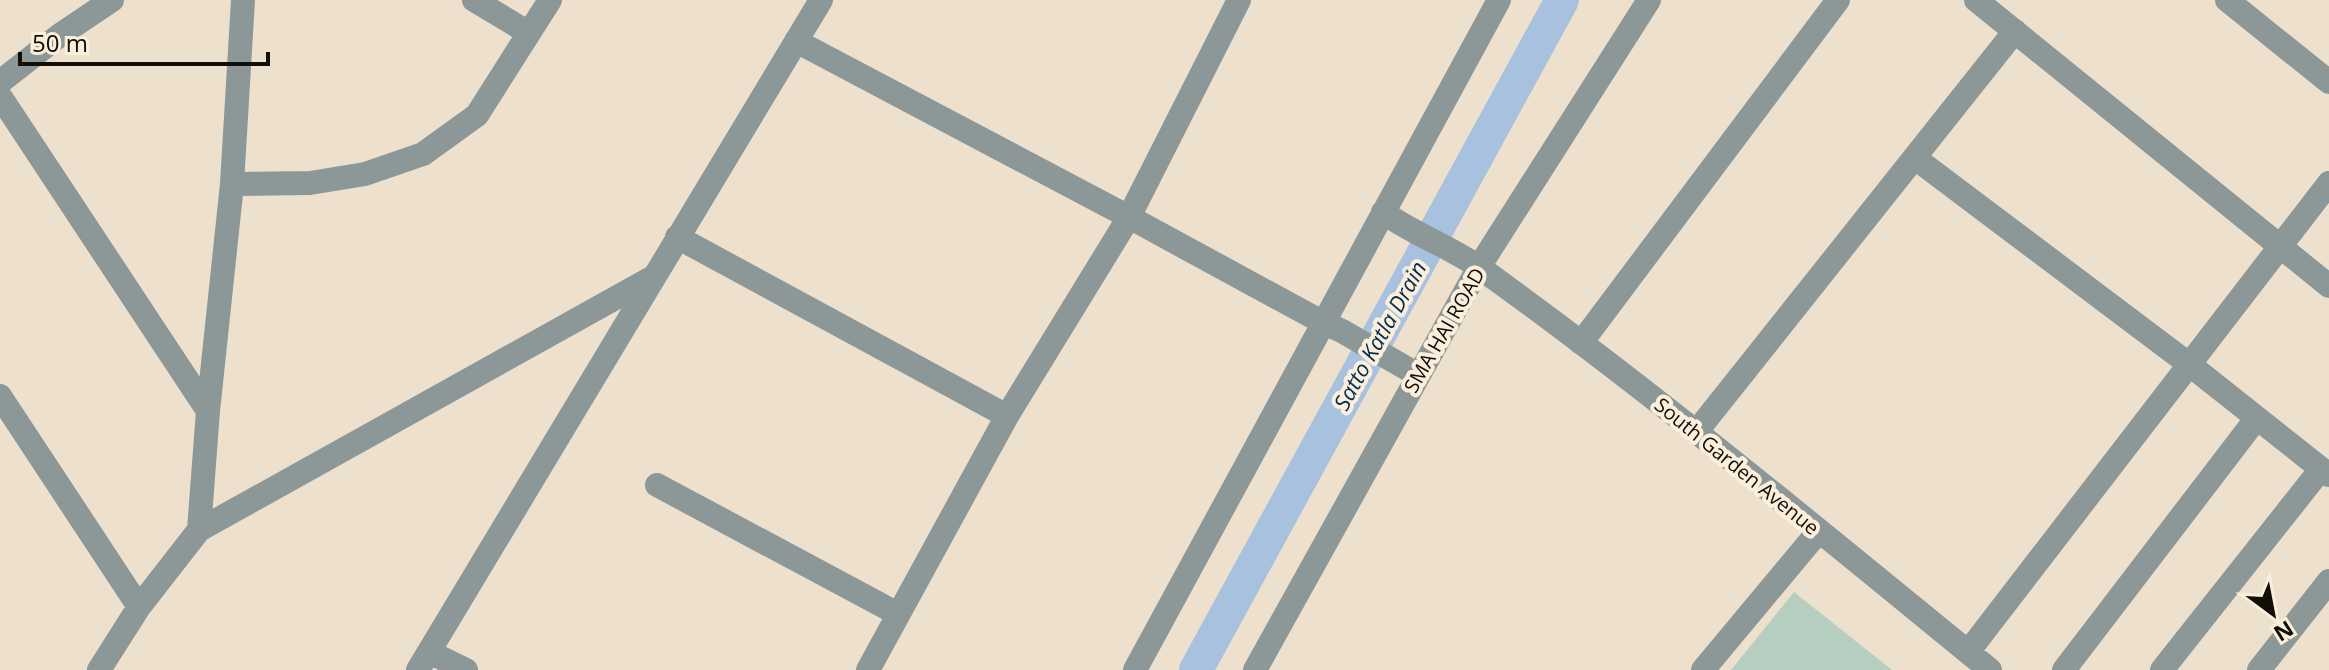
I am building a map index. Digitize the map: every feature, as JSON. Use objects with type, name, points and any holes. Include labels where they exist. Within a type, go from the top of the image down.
[{"type":"street","points":[[0,82],[60,35],[112,0]]},
{"type":"street","points":[[199,530],[232,184],[243,0]]},
{"type":"street","points":[[474,0],[529,33]]},
{"type":"street","points":[[232,184],[310,183],[365,174],[423,154],[477,115],[550,0]]},
{"type":"street","points":[[466,670],[424,661],[821,0]]},
{"type":"street","points":[[868,670],[1007,416],[1129,217],[1239,0]]},
{"type":"street","points":[[1135,670],[1332,326],[1499,0]]},
{"type":"street","name":"SMA HAI ROAD","points":[[1255,670],[1408,369],[1479,267],[1649,0]]},
{"type":"street","points":[[1581,343],[1838,0]]},
{"type":"street","points":[[1976,0],[2329,286]]},
{"type":"street","points":[[2227,0],[2329,82]]},
{"type":"street","points":[[1697,431],[2015,31]]},
{"type":"street","points":[[796,41],[1408,369]]},
{"type":"street","points":[[0,96],[208,411]]},
{"type":"street","points":[[1915,158],[2190,365],[2325,472],[2162,670]]},
{"type":"street","points":[[1968,652],[2329,183]]},
{"type":"street","name":"South Garden Avenue","points":[[1390,217],[1479,267],[1581,343],[1697,431],[1990,670]]},
{"type":"street","points":[[677,237],[1007,416]]},
{"type":"street","points":[[99,670],[139,607],[199,530],[657,274]]},
{"type":"street","points":[[0,396],[139,607]]},
{"type":"street","points":[[2064,670],[2256,419]]},
{"type":"street","points":[[657,485],[898,614]]},
{"type":"street","points":[[1703,670],[1818,532]]},
{"type":"street","points":[[2259,670],[2329,581]]},
{"type":"green space","points":[[1794,592],[1892,670],[1731,670]]},
{"type":"waterway","name":"Satto Katla Drain","points":[[1196,670],[1562,0]]}]
